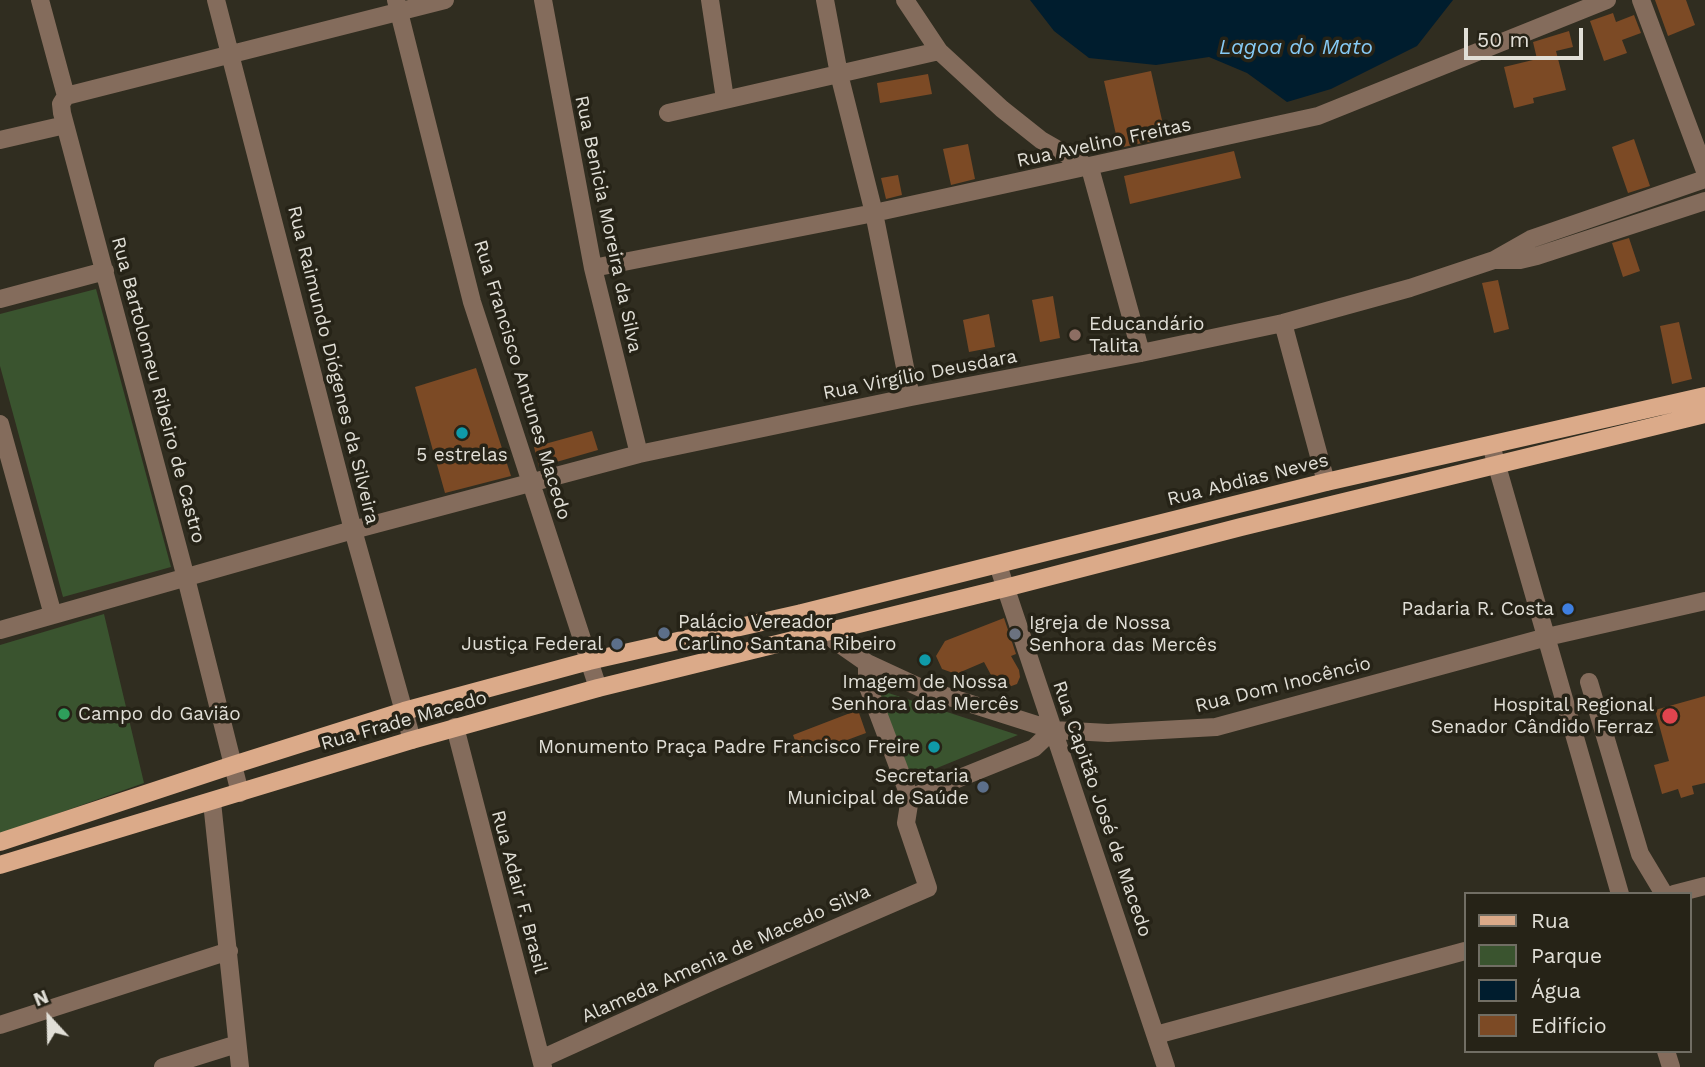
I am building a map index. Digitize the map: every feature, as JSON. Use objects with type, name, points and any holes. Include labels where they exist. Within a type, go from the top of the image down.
[{"type":"main road","name":"Rua Abdias Neves","points":[[802,613],[1326,482],[1705,396]]},
{"type":"main road","points":[[824,633],[1241,527],[1705,414]]},
{"type":"main road","points":[[1565,427],[1570,448]]},
{"type":"main road","points":[[1236,505],[1241,527]]},
{"type":"main road","name":"Rua Frade Macedo","points":[[0,842],[404,711],[589,661],[802,613]]},
{"type":"main road","name":"Rua Frade Macedo","points":[[0,865],[455,727],[598,688],[824,633]]},
{"type":"street","name":"Rua Bartolomeu Ribeiro de Castro","points":[[40,0],[66,96],[61,104],[65,125],[186,578],[240,793]]},
{"type":"street","name":"Rua Raimundo Diógenes da Silveira","points":[[216,0],[353,530],[412,740]]},
{"type":"street","points":[[66,96],[231,56],[397,6],[445,0]]},
{"type":"street","name":"Rua Benicia Moreira da Silva","points":[[543,0],[593,268],[639,454]]},
{"type":"street","points":[[710,0],[725,99]]},
{"type":"street","points":[[825,0],[839,74],[874,214],[911,397]]},
{"type":"street","points":[[905,0],[939,51],[1002,109],[1041,140],[1090,168],[1141,353]]},
{"type":"street","name":"Rua Avelino Freitas","points":[[593,268],[874,214],[1318,116],[1607,0]]},
{"type":"street","points":[[1641,0],[1705,171]]},
{"type":"street","name":"Rua Francisco Antunes Macedo","points":[[397,6],[472,302],[598,688]]},
{"type":"street","points":[[668,113],[939,51]]},
{"type":"street","points":[[0,140],[65,125]]},
{"type":"street","name":"Rua Virgílio Deusdara","points":[[0,630],[353,530],[639,454],[1283,323],[1410,289],[1494,260],[1531,239],[1705,179]]},
{"type":"street","name":"Rua Virgílio Deusdara","points":[[1494,260],[1536,257],[1705,201]]},
{"type":"street","points":[[0,299],[105,271]]},
{"type":"street","points":[[1283,323],[1326,482]]},
{"type":"street","points":[[0,424],[53,615]]},
{"type":"street","points":[[1490,445],[1619,892]]},
{"type":"street","name":"Rua Capitão José de Macedo","points":[[998,565],[1166,1067]]},
{"type":"street","name":"Rua Dom Inocêncio","points":[[802,613],[824,633],[867,663],[921,688],[1053,730],[1108,733],[1216,727],[1547,637],[1705,601]]},
{"type":"street","points":[[867,663],[867,684],[910,798],[1034,748],[1053,730]]},
{"type":"street","points":[[1589,682],[1640,854],[1663,892]]},
{"type":"street","name":"Rua Adair F. Brasil","points":[[455,727],[542,1063]]},
{"type":"street","name":"Alameda Amenia de Macedo Silva","points":[[542,1063],[928,888],[906,823],[910,798]]},
{"type":"street","points":[[212,802],[240,1067]]},
{"type":"street","points":[[1682,892],[1705,886]]},
{"type":"street","points":[[0,1025],[229,951]]},
{"type":"street","points":[[1156,1035],[1464,951]]},
{"type":"street","points":[[163,1067],[237,1044]]},
{"type":"green space","points":[[96,289],[171,567],[63,597],[0,366],[0,314]]},
{"type":"green space","name":"Campo do Gavião","points":[[104,614],[144,783],[0,834],[0,645]]},
{"type":"green space","points":[[876,689],[1018,735],[910,779]]},
{"type":"water","name":"Lagoa do Mato","points":[[1030,0],[1453,0],[1417,46],[1331,89],[1287,102],[1247,73],[1209,57],[1156,65],[1089,58],[1054,31]]},
{"type":"building","points":[[1655,0],[1686,0],[1695,25],[1668,36]]},
{"type":"building","points":[[1613,13],[1616,22],[1634,15],[1641,33],[1622,40],[1627,53],[1604,61],[1590,21]]},
{"type":"building","points":[[1569,31],[1573,47],[1556,51],[1566,90],[1533,98],[1534,103],[1514,108],[1504,67],[1537,59],[1533,42]]},
{"type":"building","points":[[1151,71],[1166,138],[1119,148],[1104,81]]},
{"type":"building","points":[[928,74],[932,94],[880,103],[877,83]]},
{"type":"building","points":[[1634,139],[1650,186],[1628,193],[1612,147]]},
{"type":"building","points":[[968,144],[975,179],[951,185],[943,149]]},
{"type":"building","points":[[1234,151],[1241,178],[1130,204],[1124,176]]},
{"type":"building","points":[[898,175],[902,195],[886,199],[881,178]]},
{"type":"building","points":[[1629,238],[1640,271],[1623,277],[1612,243]]},
{"type":"building","points":[[1498,280],[1509,329],[1494,333],[1482,283]]},
{"type":"building","points":[[1053,296],[1060,338],[1040,342],[1032,300]]},
{"type":"building","points":[[989,314],[995,347],[969,352],[963,320]]},
{"type":"building","points":[[1679,322],[1692,379],[1672,384],[1660,326]]},
{"type":"building","name":"5 estrelas","points":[[476,368],[511,476],[445,493],[415,387]]},
{"type":"building","points":[[592,431],[598,450],[539,467],[534,447]]},
{"type":"building","points":[[1004,618],[1016,654],[1011,656],[1019,670],[1017,684],[1006,688],[997,686],[984,662],[956,674],[942,669],[936,656],[945,641]]},
{"type":"building","points":[[1705,696],[1705,783],[1692,786],[1694,794],[1681,798],[1678,789],[1662,794],[1654,765],[1669,761],[1655,710]]},
{"type":"building","points":[[858,710],[866,733],[801,757],[793,735]]},
{"type":"place","name":"Educandário Talita","points":[[1075,335]]},
{"type":"place","name":"5 estrelas","points":[[462,433]]},
{"type":"place","name":"Padaria R. Costa","points":[[1568,609]]},
{"type":"place","name":"Palácio Vereador Carlino Santana Ribeiro","points":[[664,633]]},
{"type":"place","name":"Igreja de Nossa Senhora das Mercês","points":[[1015,634]]},
{"type":"place","name":"Justiça Federal","points":[[617,644]]},
{"type":"place","name":"Imagem de Nossa Senhora das Mercês","points":[[925,660]]},
{"type":"place","name":"Campo do Gavião","points":[[64,714]]},
{"type":"place","name":"Hospital Regional Senador Cândido Ferraz","points":[[1670,716]]},
{"type":"place","name":"Monumento Praça Padre Francisco Freire","points":[[934,747]]},
{"type":"place","name":"Secretaria Municipal de Saúde","points":[[983,787]]}]
